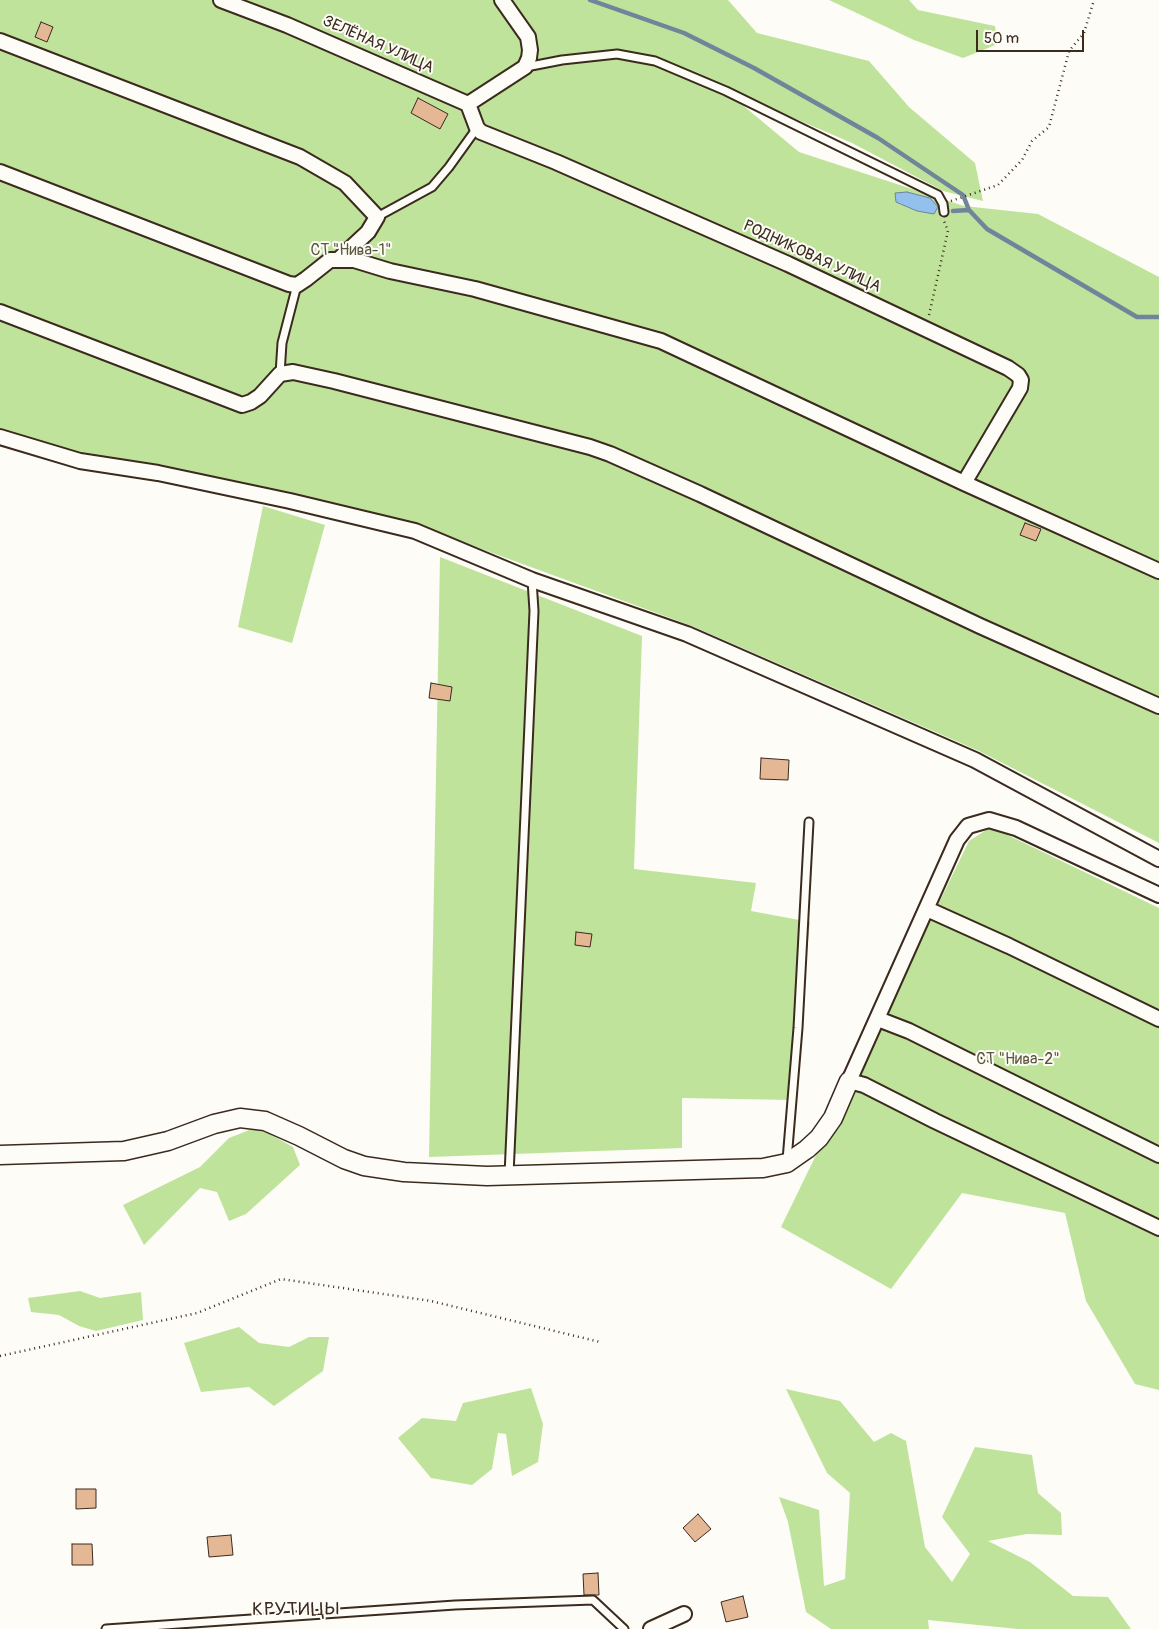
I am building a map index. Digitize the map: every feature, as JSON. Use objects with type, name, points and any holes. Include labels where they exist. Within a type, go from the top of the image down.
[{"type":"street","name":"ЗЕЛЁНАЯ УЛИЦА","points":[[221,0],[287,25],[468,104]]},
{"type":"street","points":[[476,128],[468,104],[525,67],[529,58],[528,37],[502,0]]},
{"type":"street","points":[[0,41],[82,71],[300,157],[345,183],[377,218],[368,232],[338,259]]},
{"type":"street","name":"РОДНИКОВАЯ УЛИЦА","points":[[476,128],[481,132],[556,162],[788,264],[1008,368],[1018,375],[1021,380],[1020,388],[964,483]]},
{"type":"street","points":[[0,172],[289,284],[297,284],[306,280],[330,260],[354,260],[390,271],[475,289],[661,341],[964,483],[1159,571]]},
{"type":"street","points":[[0,312],[242,405],[260,396],[280,374],[293,372],[590,447],[610,454],[856,566],[980,626],[1159,706]]},
{"type":"street","points":[[0,437],[80,461],[158,473],[290,501],[415,532],[532,580],[687,634],[975,760],[1159,859]]},
{"type":"street","points":[[0,1155],[124,1151],[168,1141],[214,1124],[240,1118],[265,1121],[344,1159],[364,1166],[404,1172],[509,1175],[762,1168],[786,1163],[807,1150],[819,1138],[832,1118],[957,840],[968,826],[989,820],[1016,828],[1159,896]]},
{"type":"street","points":[[927,909],[1009,946],[1159,1020]]},
{"type":"street","points":[[878,1019],[909,1031],[1159,1155]]},
{"type":"street","points":[[848,1081],[864,1085],[1159,1228]]},
{"type":"street","points":[[651,1629],[684,1614]]},
{"type":"lane","points":[[525,67],[562,60],[617,54],[655,61],[726,91],[938,195],[943,204],[944,212]]},
{"type":"lane","points":[[377,218],[432,187],[449,167],[476,128]]},
{"type":"lane","points":[[280,374],[282,343],[297,284]]},
{"type":"lane","points":[[509,1175],[534,610],[532,580]]},
{"type":"lane","points":[[786,1163],[798,1028],[809,822]]},
{"type":"lane","points":[[106,1629],[455,1605],[593,1600],[624,1629]]},
{"type":"path","points":[[956,199],[998,185],[1022,160],[1032,140],[1049,126],[1069,51],[1084,33],[1094,0]]},
{"type":"path","points":[[930,313],[948,231]]},
{"type":"path","points":[[0,1356],[197,1313],[281,1279],[431,1300],[600,1342]]},
{"type":"green space","name":"СТ \"Нива-1\"","points":[[0,0],[728,0],[757,33],[869,61],[909,107],[975,163],[983,201],[943,191],[852,143],[721,87],[799,152],[964,206],[1038,214],[1159,277],[1159,843],[979,751],[692,626],[416,525],[85,456],[0,433]]},
{"type":"green space","points":[[829,0],[909,0],[918,10],[995,26],[998,44],[963,58],[914,40]]},
{"type":"green space","points":[[263,506],[325,525],[292,643],[238,627]]},
{"type":"green space","points":[[440,557],[642,636],[634,869],[756,883],[751,911],[810,922],[792,1100],[682,1098],[682,1148],[429,1157]]},
{"type":"green space","name":"СТ \"Нива-2\"","points":[[991,827],[1159,908],[1159,1390],[1135,1384],[1086,1301],[1065,1213],[962,1193],[891,1289],[781,1227],[969,841]]},
{"type":"green space","points":[[257,1127],[293,1147],[300,1165],[246,1214],[229,1221],[217,1192],[200,1188],[144,1245],[123,1205],[200,1167],[229,1138]]},
{"type":"green space","points":[[80,1291],[100,1298],[141,1292],[143,1320],[96,1331],[79,1326],[59,1315],[31,1312],[28,1298]]},
{"type":"green space","points":[[239,1327],[259,1343],[289,1347],[309,1337],[329,1337],[323,1371],[274,1406],[249,1387],[201,1392],[184,1343]]},
{"type":"green space","points":[[531,1388],[543,1424],[538,1462],[512,1476],[506,1434],[498,1433],[492,1469],[472,1485],[431,1478],[398,1438],[422,1418],[456,1421],[463,1403]]},
{"type":"green space","points":[[786,1389],[840,1401],[874,1442],[891,1433],[906,1441],[925,1547],[952,1582],[970,1554],[942,1517],[975,1447],[1032,1455],[1038,1493],[1061,1513],[1062,1535],[1027,1534],[988,1541],[1030,1562],[1073,1596],[1108,1597],[1131,1629],[1018,1629],[928,1620],[929,1629],[831,1629],[806,1612],[788,1522],[779,1497],[819,1510],[824,1586],[845,1579],[850,1493],[827,1473]]},
{"type":"water","points":[[907,192],[930,198],[938,207],[934,214],[917,211],[896,202],[895,193]]},
{"type":"building","points":[[41,22],[53,27],[47,42],[35,37]]},
{"type":"building","points":[[418,98],[448,114],[440,129],[411,113]]},
{"type":"building","points":[[1025,523],[1041,529],[1036,541],[1020,535]]},
{"type":"building","points":[[431,683],[452,687],[450,701],[429,698]]},
{"type":"building","points":[[761,758],[789,760],[788,780],[760,779]]},
{"type":"building","points":[[576,932],[592,934],[590,947],[575,945]]},
{"type":"building","points":[[76,1489],[96,1489],[96,1508],[76,1509]]},
{"type":"building","points":[[698,1514],[711,1529],[695,1542],[683,1528]]},
{"type":"building","points":[[231,1535],[233,1555],[209,1557],[207,1537]]},
{"type":"building","points":[[72,1544],[92,1544],[93,1565],[72,1565]]},
{"type":"building","points":[[598,1573],[599,1595],[584,1595],[583,1574]]},
{"type":"building","points":[[743,1596],[748,1617],[726,1622],[721,1602]]},
{"type":"waterway","points":[[590,0],[684,33],[754,68],[878,138],[963,195],[969,210],[987,229],[1137,317],[1159,317]]},
{"type":"waterway","points":[[953,211],[969,210]]},
{"type":"district","name":"КРУТИЦЫ","points":[[296,1610]]}]
